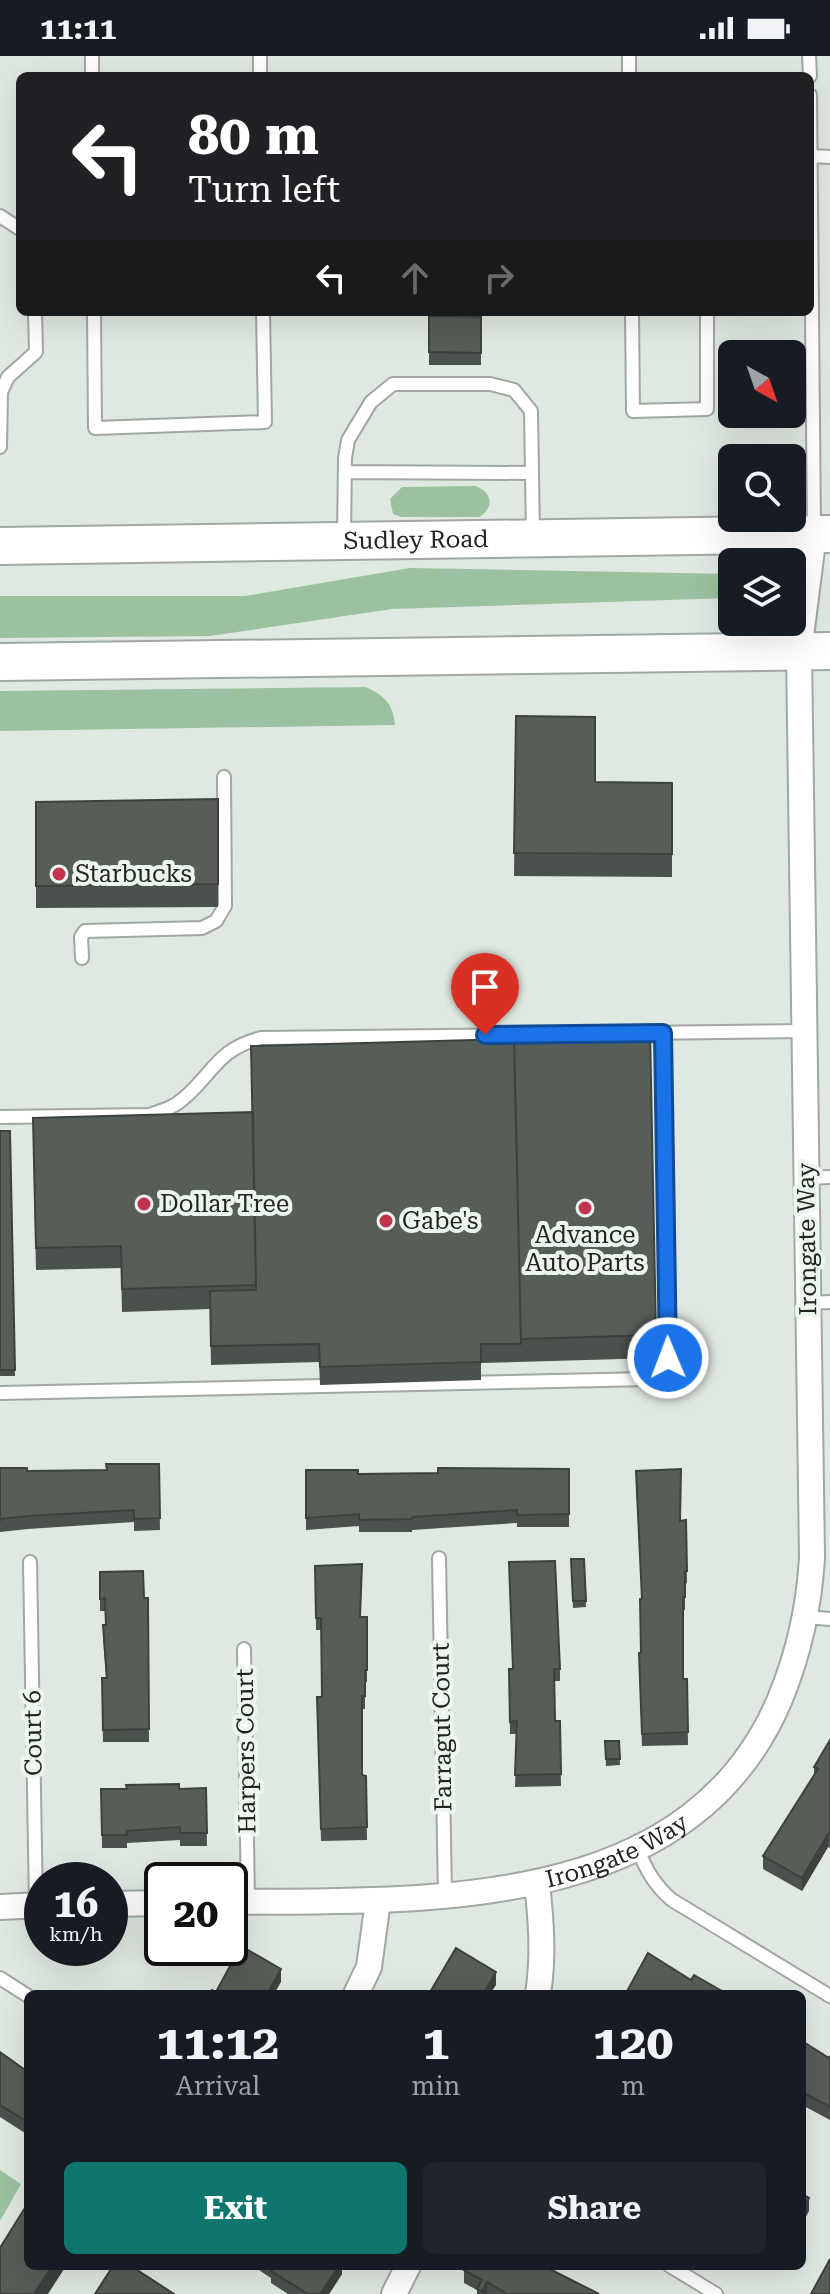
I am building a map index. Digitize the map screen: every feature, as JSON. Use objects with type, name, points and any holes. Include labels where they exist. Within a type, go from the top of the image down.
[{"type":"main road","name":"Sudley Road","points":[[0,546],[822,534]]},
{"type":"main road","points":[[0,662],[814,652]]},
{"type":"street","name":"Irongate Way","points":[[248,1902],[378,1901],[445,1896],[537,1883],[590,1868],[658,1838],[720,1792],[751,1754],[771,1720],[818,1618],[812,1558],[819,1302],[818,1178],[804,1031],[814,652],[822,534]]},
{"type":"street","points":[[537,1883],[542,1928],[539,1990]]},
{"type":"street","points":[[358,1990],[369,1967],[378,1901]]},
{"type":"street","points":[[0,1907],[24,1906]]},
{"type":"street","points":[[394,2294],[406,2270]]},
{"type":"lane","points":[[814,232],[822,534]]},
{"type":"lane","points":[[0,447],[4,376],[36,352],[35,316]]},
{"type":"lane","points":[[94,316],[95,428],[265,422],[263,316]]},
{"type":"lane","points":[[632,316],[633,411],[707,409],[707,316]]},
{"type":"lane","points":[[344,541],[348,440],[371,402],[393,384],[490,384],[514,390],[531,411],[533,538]]},
{"type":"lane","points":[[345,472],[532,473]]},
{"type":"lane","points":[[82,958],[81,937],[85,931],[202,928],[212,925],[220,917],[225,906],[224,777]]},
{"type":"lane","points":[[623,1033],[804,1031]]},
{"type":"lane","points":[[0,1393],[649,1379],[668,1358],[663,1033]]},
{"type":"lane","points":[[0,1117],[149,1115],[184,1099],[229,1051],[261,1038],[538,1035]]},
{"type":"lane","name":"Farragut Court","points":[[439,1558],[445,1896]]},
{"type":"lane","name":"Court 6","points":[[30,1562],[38,1862]]},
{"type":"lane","name":"Harpers Court","points":[[240,1862],[244,1649]]},
{"type":"lane","points":[[637,1848],[649,1876],[659,1890],[672,1900],[830,1996]]},
{"type":"lane","points":[[0,1978],[24,1993]]},
{"type":"lane","points":[[677,2270],[716,2294]]},
{"type":"green space","points":[[475,486],[485,492],[489,500],[488,509],[479,517],[401,517],[393,514],[390,499],[402,487]]},
{"type":"green space","points":[[410,568],[718,574],[718,598],[392,609],[210,636],[0,638],[0,596],[245,596]]},
{"type":"green space","points":[[366,687],[387,702],[395,725],[0,731],[0,691]]},
{"type":"green space","points":[[0,2170],[21,2184],[0,2221]]},
{"type":"building","points":[[429,316],[481,317],[481,353],[429,352]]},
{"type":"building","points":[[516,716],[595,717],[595,782],[672,783],[672,854],[514,853]]},
{"type":"building","points":[[218,799],[218,884],[36,886],[36,802]]},
{"type":"building","name":"Advance Auto Parts","points":[[650,1031],[656,1335],[521,1339],[514,1034]]},
{"type":"building","name":"Gabe's","points":[[514,1039],[521,1344],[481,1344],[481,1362],[320,1367],[319,1344],[211,1346],[210,1291],[256,1290],[251,1046]]},
{"type":"building","name":"Dollar Tree","points":[[253,1112],[256,1285],[122,1289],[121,1246],[36,1248],[33,1118]]},
{"type":"building","points":[[0,1131],[10,1131],[15,1370],[0,1370]]},
{"type":"building","points":[[106,1464],[159,1464],[160,1518],[134,1519],[134,1510],[0,1519],[0,1468],[27,1468],[27,1471],[107,1470]]},
{"type":"building","points":[[438,1468],[569,1469],[569,1514],[517,1515],[517,1510],[412,1519],[359,1520],[359,1514],[306,1518],[306,1470],[358,1470],[358,1474],[438,1473]]},
{"type":"building","points":[[681,1469],[680,1521],[686,1520],[683,1679],[687,1679],[688,1732],[642,1734],[639,1653],[642,1599],[636,1471]]},
{"type":"building","points":[[571,1559],[584,1559],[586,1601],[573,1601]]},
{"type":"building","points":[[555,1561],[560,1669],[554,1669],[555,1721],[560,1721],[561,1774],[515,1775],[517,1721],[510,1722],[509,1669],[513,1669],[509,1562]]},
{"type":"building","points":[[362,1564],[360,1617],[367,1617],[367,1670],[365,1696],[362,1696],[362,1775],[366,1776],[367,1827],[321,1829],[317,1697],[322,1697],[321,1618],[316,1618],[315,1566]]},
{"type":"building","points":[[143,1571],[144,1598],[148,1598],[149,1729],[103,1730],[102,1678],[107,1678],[103,1625],[106,1625],[105,1598],[100,1599],[100,1572]]},
{"type":"building","points":[[830,1740],[830,1835],[802,1878],[763,1856],[818,1769],[814,1767]]},
{"type":"building","points":[[605,1741],[619,1741],[620,1759],[606,1759]]},
{"type":"building","points":[[179,1784],[179,1789],[206,1788],[207,1833],[180,1833],[180,1827],[127,1831],[127,1835],[102,1835],[101,1789]]},
{"type":"building","points":[[456,1948],[496,1972],[485,1990],[431,1990]]},
{"type":"building","points":[[248,1950],[281,1969],[269,1990],[217,1990],[230,1966],[248,1966]]},
{"type":"building","points":[[648,1953],[691,1980],[694,1975],[720,1990],[628,1990]]},
{"type":"building","points":[[806,2044],[830,2056],[830,2107],[806,2094]]},
{"type":"building","points":[[0,2052],[24,2069],[24,2120],[0,2105]]},
{"type":"building","points":[[24,2209],[24,2270],[49,2270],[34,2294],[0,2294],[0,2248]]},
{"type":"building","points":[[830,2259],[830,2294],[811,2294]]},
{"type":"building","points":[[110,2270],[137,2270],[174,2294],[95,2294]]},
{"type":"building","points":[[336,2270],[320,2294],[308,2294],[271,2271]]},
{"type":"building","points":[[464,2270],[552,2270],[599,2294],[503,2294],[487,2282],[482,2291],[477,2289],[482,2280]]},
{"type":"place","name":"Starbucks","points":[[59,874]]},
{"type":"place","name":"Dollar Tree","points":[[144,1204]]},
{"type":"place","name":"Advance Auto Parts","points":[[585,1208]]},
{"type":"place","name":"Gabe's","points":[[386,1221]]},
{"type":"route","points":[[485,1035],[663,1033],[668,1358]]}]
